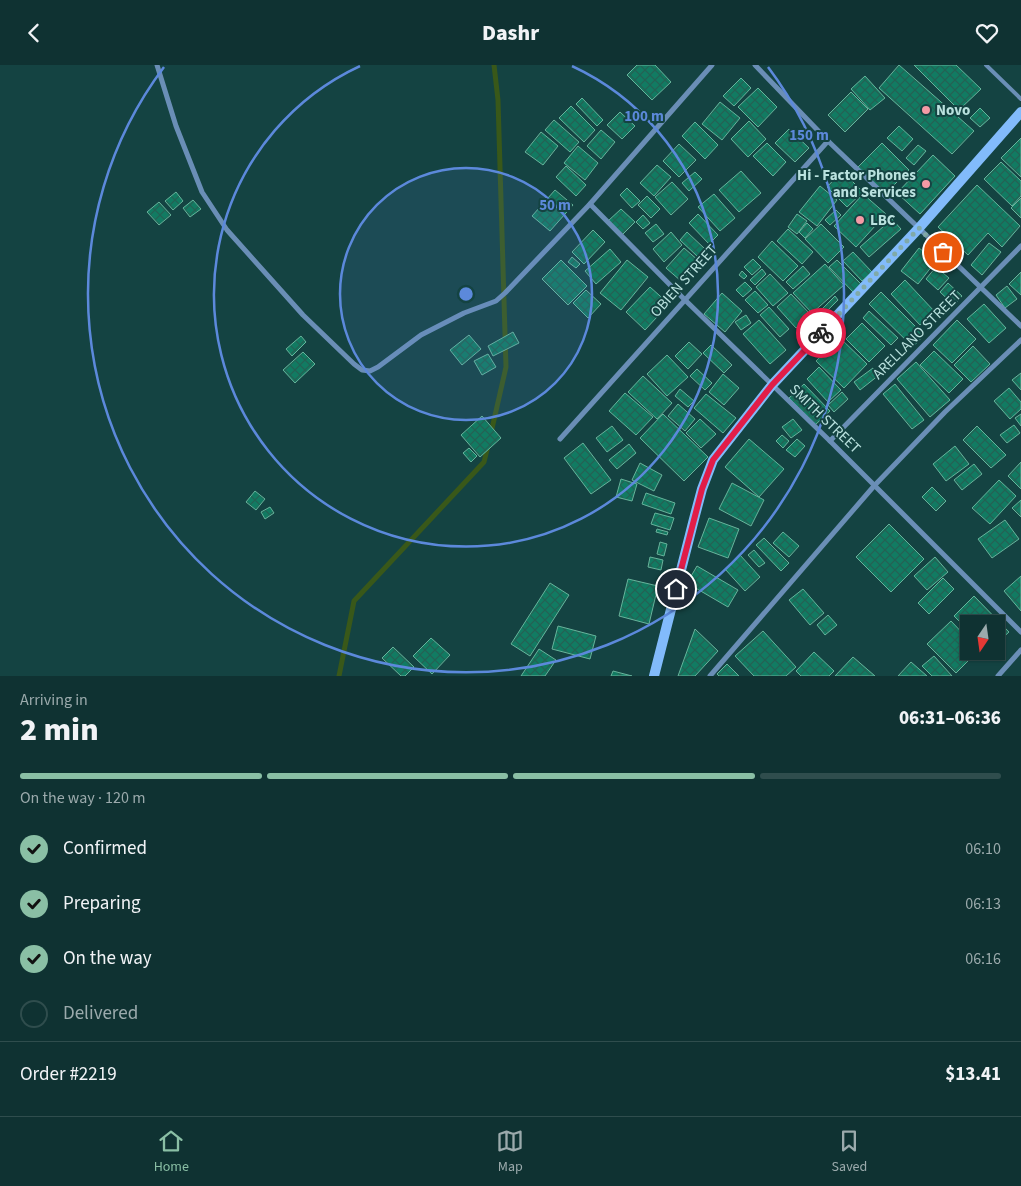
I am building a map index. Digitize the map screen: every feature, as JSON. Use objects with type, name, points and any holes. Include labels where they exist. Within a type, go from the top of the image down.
[{"type":"main road","points":[[654,676],[702,489],[713,460],[772,385],[919,228],[1021,112]]},
{"type":"street","points":[[157,65],[194,175],[202,192],[227,230],[303,315],[362,370],[370,371],[421,335],[464,313],[496,301],[505,293],[590,204],[712,65]]},
{"type":"street","points":[[755,65],[828,141],[980,289],[1021,326]]},
{"type":"street","name":"OBIEN STREET","points":[[560,439],[828,141]]},
{"type":"street","name":"SMITH STREET","points":[[590,204],[1021,632]]},
{"type":"street","name":"ARELLANO STREET","points":[[830,441],[1021,246]]},
{"type":"street","points":[[710,676],[874,486],[945,412],[1021,339]]},
{"type":"street","points":[[998,676],[1021,650]]},
{"type":"lane","points":[[986,65],[1021,99]]},
{"type":"building","points":[[637,65],[655,65],[671,82],[652,100],[627,75]]},
{"type":"building","name":"Novo","points":[[899,65],[974,131],[952,154],[879,88]]},
{"type":"building","points":[[914,65],[956,65],[981,89],[959,110]]},
{"type":"building","points":[[865,76],[885,98],[870,110],[851,89]]},
{"type":"building","points":[[741,78],[751,88],[734,106],[723,96]]},
{"type":"building","points":[[758,88],[777,107],[758,127],[738,107]]},
{"type":"building","points":[[851,92],[868,109],[845,132],[828,115]]},
{"type":"building","points":[[582,98],[603,120],[597,126],[576,104]]},
{"type":"building","points":[[720,102],[740,118],[722,140],[702,124]]},
{"type":"building","points":[[571,106],[595,130],[584,142],[559,118]]},
{"type":"building","points":[[980,108],[990,118],[980,127],[970,118]]},
{"type":"building","points":[[620,112],[635,126],[622,139],[607,125]]},
{"type":"building","points":[[554,120],[579,142],[570,152],[545,130]]},
{"type":"building","points":[[749,121],[766,139],[748,157],[731,139]]},
{"type":"building","points":[[695,122],[718,145],[705,159],[682,136]]},
{"type":"building","points":[[899,126],[913,139],[902,151],[887,138]]},
{"type":"building","points":[[789,129],[809,148],[795,162],[775,143]]},
{"type":"building","points":[[601,130],[615,142],[601,159],[587,146]]},
{"type":"building","points":[[541,132],[558,146],[543,165],[525,152]]},
{"type":"building","points":[[1021,138],[1021,177],[1001,158]]},
{"type":"building","points":[[767,143],[786,162],[773,176],[753,156]]},
{"type":"building","points":[[882,143],[909,170],[884,195],[857,168]]},
{"type":"building","points":[[679,144],[696,160],[679,177],[663,161]]},
{"type":"building","points":[[918,145],[926,151],[914,165],[906,158]]},
{"type":"building","points":[[578,146],[598,163],[585,180],[564,163]]},
{"type":"building","name":"Hi - Factor Phones and Services","points":[[933,155],[955,176],[920,214],[897,193]]},
{"type":"building","points":[[1001,162],[1021,181],[1021,196],[1012,206],[984,179]]},
{"type":"building","points":[[657,165],[671,177],[654,196],[640,183]]},
{"type":"building","points":[[566,166],[586,185],[576,196],[556,177]]},
{"type":"building","points":[[741,171],[761,193],[739,212],[719,190]]},
{"type":"building","points":[[842,171],[863,192],[847,207],[827,187]]},
{"type":"building","points":[[695,172],[702,179],[689,191],[682,183]]},
{"type":"building","points":[[672,182],[688,199],[671,215],[655,197]]},
{"type":"building","points":[[977,185],[1020,226],[1002,247],[988,233],[968,255],[938,227]]},
{"type":"building","points":[[820,186],[837,200],[817,226],[799,212]]},
{"type":"building","points":[[627,188],[640,201],[632,208],[620,195]]},
{"type":"building","points":[[555,190],[573,205],[550,231],[532,216]]},
{"type":"building","points":[[176,192],[183,201],[173,210],[165,201]]},
{"type":"building","points":[[714,194],[735,218],[720,231],[698,207]]},
{"type":"building","name":"LBC","points":[[863,194],[886,214],[856,247],[834,226]]},
{"type":"building","points":[[647,196],[660,209],[651,218],[638,205]]},
{"type":"building","points":[[1021,198],[1021,218],[1011,208]]},
{"type":"building","points":[[193,200],[201,209],[190,217],[183,208]]},
{"type":"building","points":[[159,202],[171,215],[159,225],[147,212]]},
{"type":"building","points":[[621,209],[635,222],[622,235],[608,221]]},
{"type":"building","points":[[836,210],[841,215],[830,225],[825,220]]},
{"type":"building","points":[[698,214],[718,235],[709,244],[689,223]]},
{"type":"building","points":[[797,214],[807,221],[797,234],[788,227]]},
{"type":"building","points":[[643,215],[650,223],[643,229],[636,222]]},
{"type":"building","points":[[892,219],[901,229],[869,257],[860,247]]},
{"type":"building","points":[[807,223],[813,229],[805,238],[799,232]]},
{"type":"building","points":[[656,224],[664,234],[653,242],[645,233]]},
{"type":"building","points":[[821,224],[844,247],[828,263],[805,239]]},
{"type":"building","points":[[788,229],[813,252],[802,264],[777,241]]},
{"type":"building","points":[[593,230],[605,242],[584,264],[572,252]]},
{"type":"building","points":[[671,232],[682,245],[664,262],[653,249]]},
{"type":"building","points":[[687,232],[705,249],[698,257],[680,240]]},
{"type":"building","points":[[772,241],[798,266],[783,281],[758,257]]},
{"type":"building","points":[[989,243],[1001,252],[982,275],[971,265]]},
{"type":"building","points":[[684,248],[699,261],[681,281],[666,268]]},
{"type":"building","points":[[919,248],[936,261],[918,284],[901,271]]},
{"type":"building","points":[[610,249],[621,262],[596,284],[585,271]]},
{"type":"building","points":[[853,252],[872,272],[862,281],[843,261]]},
{"type":"building","points":[[572,257],[580,264],[576,268],[568,262]]},
{"type":"building","points":[[753,259],[761,267],[752,275],[744,267]]},
{"type":"building","points":[[561,260],[587,286],[568,305],[542,279]]},
{"type":"building","points":[[627,260],[648,277],[621,310],[600,293]]},
{"type":"building","points":[[837,260],[861,284],[853,292],[829,267]]},
{"type":"building","points":[[825,264],[844,285],[812,313],[793,293]]},
{"type":"building","points":[[803,266],[810,274],[793,289],[786,282]]},
{"type":"building","points":[[936,267],[949,278],[938,290],[926,279]]},
{"type":"building","points":[[762,269],[766,274],[755,285],[750,280]]},
{"type":"building","points":[[742,271],[747,276],[744,279],[739,275]]},
{"type":"building","points":[[1021,272],[1021,295],[1009,284]]},
{"type":"building","points":[[770,274],[788,293],[773,306],[756,287]]},
{"type":"building","points":[[905,280],[935,312],[920,325],[891,294]]},
{"type":"building","points":[[745,282],[752,289],[743,297],[736,290]]},
{"type":"building","points":[[948,283],[962,296],[954,305],[940,292]]},
{"type":"building","points":[[1007,286],[1017,299],[1005,308],[996,295]]},
{"type":"building","points":[[650,287],[669,304],[645,330],[626,312]]},
{"type":"building","points":[[586,290],[601,304],[588,318],[573,303]]},
{"type":"building","points":[[755,291],[768,305],[758,313],[745,300]]},
{"type":"building","points":[[881,292],[924,335],[913,347],[869,304]]},
{"type":"building","points":[[722,293],[742,311],[725,332],[704,314]]},
{"type":"building","points":[[791,294],[811,315],[796,328],[777,307]]},
{"type":"building","points":[[835,296],[838,300],[822,316],[819,312]]},
{"type":"building","points":[[984,304],[1006,328],[989,343],[967,319]]},
{"type":"building","points":[[769,307],[789,329],[780,337],[760,315]]},
{"type":"building","points":[[869,311],[898,338],[891,345],[863,318]]},
{"type":"building","points":[[746,315],[751,323],[741,330],[735,322]]},
{"type":"building","points":[[759,320],[786,350],[770,364],[743,334]]},
{"type":"building","points":[[957,320],[976,339],[952,363],[933,345]]},
{"type":"building","points":[[862,323],[885,346],[869,362],[846,339]]},
{"type":"building","points":[[513,332],[519,343],[493,356],[488,346]]},
{"type":"building","points":[[469,335],[481,349],[462,365],[450,350]]},
{"type":"building","points":[[301,336],[306,342],[292,356],[286,349]]},
{"type":"building","points":[[839,337],[867,364],[844,388],[816,361]]},
{"type":"building","points":[[689,342],[702,354],[688,369],[675,356]]},
{"type":"building","points":[[711,345],[732,365],[724,373],[703,353]]},
{"type":"building","points":[[973,346],[990,364],[971,382],[954,365]]},
{"type":"building","points":[[934,351],[963,379],[949,393],[920,365]]},
{"type":"building","points":[[303,352],[315,364],[295,383],[283,370]]},
{"type":"building","points":[[488,354],[496,367],[482,375],[474,361]]},
{"type":"building","points":[[667,355],[688,377],[667,396],[647,374]]},
{"type":"building","points":[[916,362],[950,400],[930,417],[897,379]]},
{"type":"building","points":[[819,367],[841,390],[828,402],[807,379]]},
{"type":"building","points":[[873,368],[879,375],[860,390],[854,382]]},
{"type":"building","points":[[697,369],[712,383],[705,390],[690,376]]},
{"type":"building","points":[[1021,373],[1021,390],[1012,380]]},
{"type":"building","points":[[723,374],[739,388],[724,405],[709,392]]},
{"type":"building","points":[[643,376],[672,403],[657,419],[628,392]]},
{"type":"building","points":[[804,384],[830,411],[815,425],[789,398]]},
{"type":"building","points":[[895,384],[924,420],[912,429],[883,394]]},
{"type":"building","points":[[1009,388],[1021,402],[1021,409],[1010,419],[994,401]]},
{"type":"building","points":[[680,389],[694,401],[688,407],[675,396]]},
{"type":"building","points":[[842,392],[848,399],[834,412],[828,405]]},
{"type":"building","points":[[625,393],[653,417],[636,435],[609,411]]},
{"type":"building","points":[[706,394],[736,418],[723,433],[694,408]]},
{"type":"building","points":[[678,404],[695,419],[685,431],[668,416]]},
{"type":"building","points":[[663,414],[708,457],[684,481],[640,438]]},
{"type":"building","points":[[1021,414],[1021,426],[1015,418]]},
{"type":"building","points":[[482,416],[501,438],[480,457],[461,435]]},
{"type":"building","points":[[700,419],[716,434],[701,448],[686,433]]},
{"type":"building","points":[[793,419],[802,430],[791,438],[782,427]]},
{"type":"building","points":[[1014,425],[1020,433],[1007,443],[1000,435]]},
{"type":"building","points":[[612,426],[623,440],[607,452],[596,438]]},
{"type":"building","points":[[977,426],[1006,455],[991,468],[963,440]]},
{"type":"building","points":[[782,435],[789,441],[783,448],[776,441]]},
{"type":"building","points":[[749,439],[784,469],[759,497],[725,467]]},
{"type":"building","points":[[797,439],[805,446],[795,457],[786,450]]},
{"type":"building","points":[[583,443],[611,480],[591,494],[564,458]]},
{"type":"building","points":[[629,444],[636,453],[617,469],[609,460]]},
{"type":"building","points":[[955,446],[969,464],[946,481],[933,464]]},
{"type":"building","points":[[469,448],[477,456],[471,462],[463,453]]},
{"type":"building","points":[[1021,462],[1021,489],[1008,476]]},
{"type":"building","points":[[640,463],[662,475],[654,491],[632,480]]},
{"type":"building","points":[[974,464],[982,474],[962,490],[954,480]]},
{"type":"building","points":[[621,479],[637,484],[632,501],[616,497]]},
{"type":"building","points":[[999,480],[1016,496],[990,524],[972,508]]},
{"type":"building","points":[[732,483],[764,500],[751,526],[719,509]]},
{"type":"building","points":[[932,487],[946,501],[936,511],[922,497]]},
{"type":"building","points":[[255,491],[265,499],[256,510],[246,502]]},
{"type":"building","points":[[646,493],[675,503],[671,514],[642,504]]},
{"type":"building","points":[[1021,500],[1021,517],[1012,508]]},
{"type":"building","points":[[270,507],[274,513],[265,519],[261,512]]},
{"type":"building","points":[[655,513],[674,518],[670,530],[651,524]]},
{"type":"building","points":[[709,518],[739,529],[728,558],[698,547]]},
{"type":"building","points":[[1005,520],[1019,539],[992,558],[978,539]]},
{"type":"building","points":[[889,524],[924,559],[891,592],[856,557]]},
{"type":"building","points":[[657,529],[668,532],[667,535],[656,532]]},
{"type":"building","points":[[783,532],[799,546],[789,557],[773,543]]},
{"type":"building","points":[[764,538],[789,563],[781,571],[756,545]]},
{"type":"building","points":[[660,542],[667,544],[664,556],[657,554]]},
{"type":"building","points":[[754,550],[765,563],[759,567],[748,555]]},
{"type":"building","points":[[740,555],[760,577],[745,591],[725,569]]},
{"type":"building","points":[[650,557],[663,560],[661,570],[648,567]]},
{"type":"building","points":[[935,557],[948,572],[927,590],[914,576]]},
{"type":"building","points":[[697,566],[738,590],[728,607],[687,583]]},
{"type":"building","points":[[1021,576],[1021,611],[1004,591]]},
{"type":"building","points":[[943,578],[954,589],[929,614],[918,603]]},
{"type":"building","points":[[628,579],[658,586],[649,624],[619,616]]},
{"type":"building","points":[[550,583],[569,595],[530,656],[511,644]]},
{"type":"building","points":[[803,589],[824,613],[810,625],[789,600]]},
{"type":"building","points":[[974,596],[992,615],[960,615],[960,622],[954,616]]},
{"type":"building","points":[[828,615],[837,625],[825,635],[817,625]]},
{"type":"building","points":[[951,621],[960,630],[960,660],[969,660],[956,673],[927,644]]},
{"type":"building","points":[[558,626],[596,636],[590,659],[552,649]]},
{"type":"building","points":[[695,629],[718,651],[695,676],[678,676]]},
{"type":"building","points":[[763,631],[796,667],[786,676],[754,676],[735,656]]},
{"type":"building","points":[[431,638],[450,655],[432,674],[413,656]]},
{"type":"building","points":[[393,647],[414,667],[405,676],[401,676],[382,658]]},
{"type":"building","points":[[539,649],[556,660],[545,676],[521,676]]},
{"type":"building","points":[[814,652],[834,671],[829,676],[801,676],[796,671]]},
{"type":"building","points":[[934,656],[952,676],[932,676],[922,666]]},
{"type":"building","points":[[853,657],[875,676],[835,676]]},
{"type":"building","points":[[911,662],[927,676],[898,676]]},
{"type":"building","points":[[727,664],[739,676],[719,676],[717,674]]},
{"type":"building","points":[[613,671],[632,676],[611,676]]},
{"type":"waterway","points":[[491,433],[506,367],[498,100],[494,65]]},
{"type":"waterway","points":[[339,676],[354,601],[484,462],[488,446]]},
{"type":"way so far","points":[[821,333],[919,228],[943,252]]},
{"type":"place","name":"Novo","points":[[926,110]]},
{"type":"place","name":"Hi - Factor Phones and Services","points":[[926,184]]},
{"type":"place","name":"LBC","points":[[860,220]]},
{"type":"route","points":[[676,589],[702,489],[713,460],[772,385],[821,333]]}]
